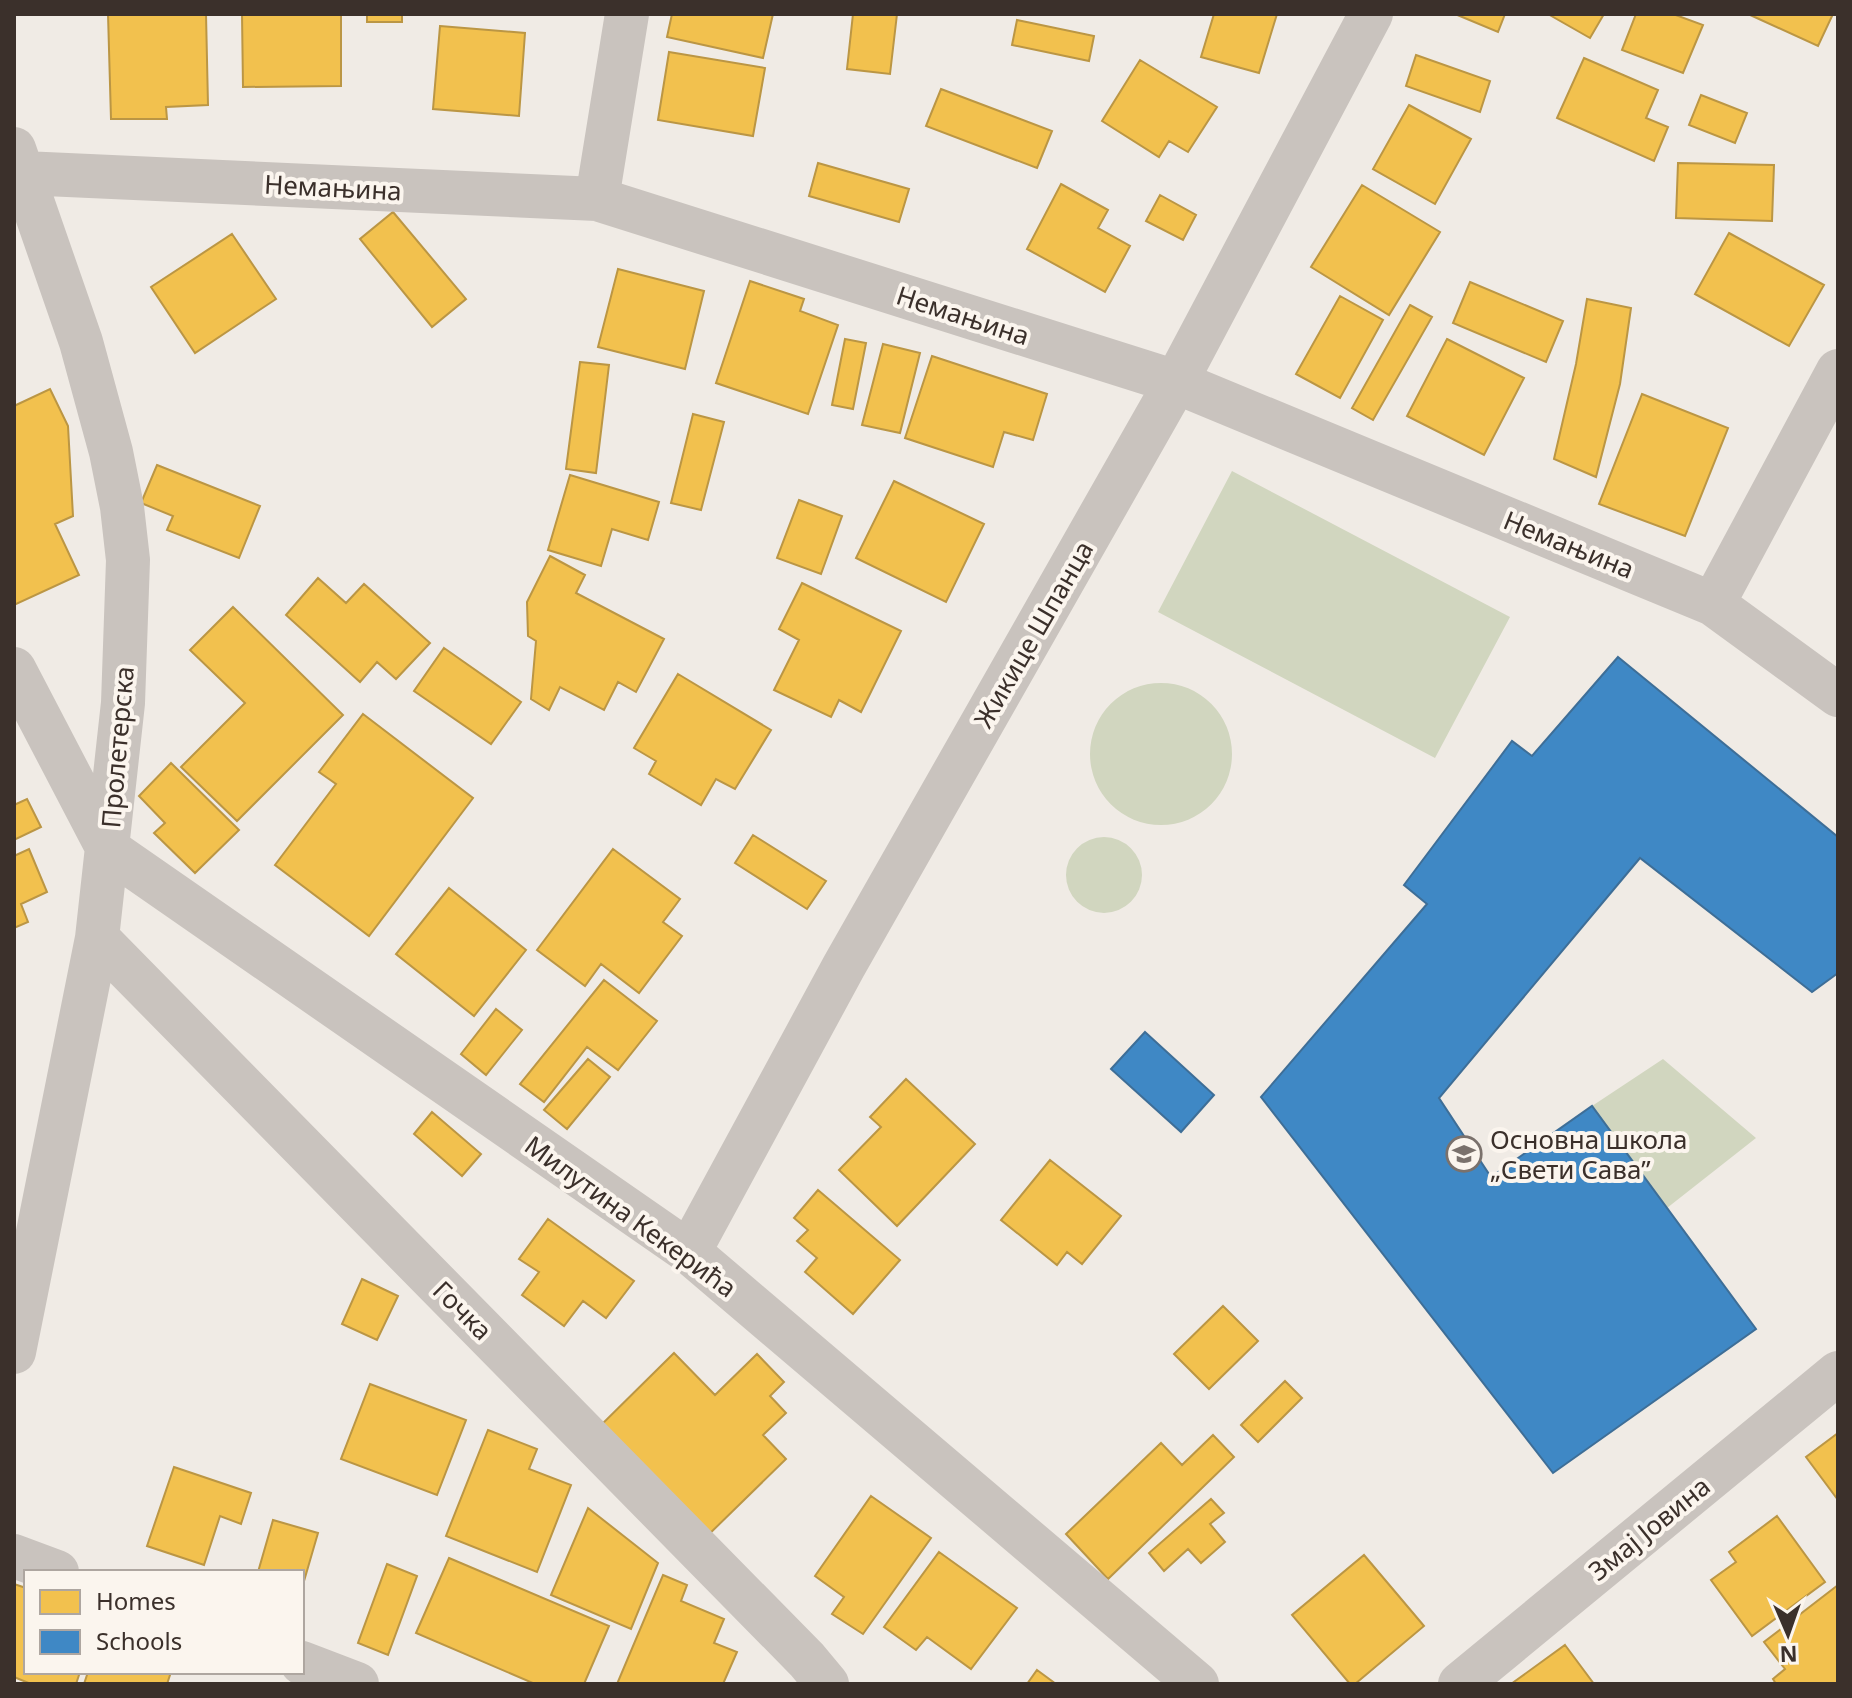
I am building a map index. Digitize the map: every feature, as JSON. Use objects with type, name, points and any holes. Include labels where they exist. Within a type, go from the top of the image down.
[{"type":"street","points":[[597,199],[627,14]]},
{"type":"street","name":"Жикице Шпанца","points":[[689,1252],[855,946],[1176,382],[1371,14]]},
{"type":"street","name":"Немањина","points":[[18,161],[597,199],[1176,382],[1713,604],[1838,695]]},
{"type":"street","name":"Пролетерска","points":[[14,1352],[97,938],[123,703],[128,560],[111,452],[81,342],[18,161]]},
{"type":"street","points":[[1713,604],[1838,371]]},
{"type":"street","points":[[14,669],[108,849]]},
{"type":"street","name":"Милутина Кекерића","points":[[108,849],[689,1252],[1197,1684]]},
{"type":"street","name":"Гочка","points":[[97,938],[807,1660],[827,1684]]},
{"type":"street","name":"Змај Јовина","points":[[1460,1684],[1838,1373]]},
{"type":"street","points":[[14,1556],[52,1570]]},
{"type":"street","points":[[304,1664],[357,1684]]},
{"type":"green space","points":[[1232,471],[1510,617],[1435,758],[1158,612]]},
{"type":"green space","points":[[1161,683],[1188,689],[1211,704],[1226,727],[1232,754],[1226,781],[1211,804],[1188,819],[1161,825],[1134,819],[1111,804],[1096,781],[1090,754],[1096,727],[1111,704],[1134,689]]},
{"type":"green space","points":[[1104,837],[1118,840],[1131,848],[1139,861],[1142,875],[1139,889],[1131,902],[1118,910],[1104,913],[1090,910],[1077,902],[1069,889],[1066,875],[1069,861],[1077,848],[1090,840]]},
{"type":"green space","points":[[1663,1059],[1756,1138],[1667,1208],[1592,1106]]},
{"type":"building: Homes","points":[[108,14],[206,14],[208,105],[166,107],[167,119],[111,119]]},
{"type":"building: Homes","points":[[242,14],[341,14],[341,86],[243,87]]},
{"type":"building: Homes","points":[[367,14],[402,14],[402,22],[367,22]]},
{"type":"building: Homes","points":[[672,14],[773,14],[763,58],[667,37]]},
{"type":"building: Homes","points":[[853,14],[897,14],[890,74],[847,69]]},
{"type":"building: Homes","points":[[1214,14],[1277,14],[1259,73],[1201,57]]},
{"type":"building: Homes","points":[[1455,14],[1505,14],[1498,32]]},
{"type":"building: Homes","points":[[1548,14],[1604,14],[1590,38]]},
{"type":"building: Homes","points":[[1636,14],[1673,14],[1703,25],[1683,73],[1622,50]]},
{"type":"building: Homes","points":[[1748,14],[1833,14],[1818,46]]},
{"type":"building: Homes","points":[[1017,20],[1094,36],[1089,61],[1012,45]]},
{"type":"building: Homes","points":[[440,26],[525,33],[519,116],[433,109]]},
{"type":"building: Homes","points":[[669,52],[765,68],[753,136],[658,120]]},
{"type":"building: Homes","points":[[1416,55],[1490,81],[1480,112],[1406,86]]},
{"type":"building: Homes","points":[[1584,58],[1658,90],[1646,118],[1668,127],[1654,161],[1557,118]]},
{"type":"building: Homes","points":[[1140,60],[1217,107],[1188,152],[1169,141],[1159,157],[1102,121]]},
{"type":"building: Homes","points":[[941,89],[1052,131],[1037,168],[926,126]]},
{"type":"building: Homes","points":[[1701,95],[1747,113],[1735,143],[1689,125]]},
{"type":"building: Homes","points":[[1409,105],[1471,139],[1435,204],[1373,169]]},
{"type":"building: Homes","points":[[818,163],[909,189],[899,222],[809,196]]},
{"type":"building: Homes","points":[[1678,163],[1774,165],[1772,221],[1676,218]]},
{"type":"building: Homes","points":[[1061,184],[1108,210],[1098,228],[1130,246],[1105,292],[1027,249]]},
{"type":"building: Homes","points":[[1362,185],[1440,232],[1389,315],[1311,267]]},
{"type":"building: Homes","points":[[1160,195],[1196,215],[1183,240],[1146,221]]},
{"type":"building: Homes","points":[[393,212],[466,299],[432,327],[360,239]]},
{"type":"building: Homes","points":[[1729,233],[1824,285],[1789,346],[1695,294]]},
{"type":"building: Homes","points":[[232,234],[276,299],[195,353],[151,287]]},
{"type":"building: Homes","points":[[618,269],[704,291],[685,369],[598,347]]},
{"type":"building: Homes","points":[[750,281],[804,299],[800,311],[838,325],[808,414],[716,383]]},
{"type":"building: Homes","points":[[1470,282],[1563,321],[1546,362],[1453,323]]},
{"type":"building: Homes","points":[[1340,296],[1383,320],[1340,398],[1296,374]]},
{"type":"building: Homes","points":[[1587,299],[1631,308],[1620,384],[1596,477],[1554,459]]},
{"type":"building: Homes","points":[[1410,305],[1432,317],[1373,420],[1352,408]]},
{"type":"building: Homes","points":[[845,339],[866,343],[853,409],[832,405]]},
{"type":"building: Homes","points":[[1447,339],[1524,378],[1484,455],[1407,416]]},
{"type":"building: Homes","points":[[883,344],[920,353],[900,433],[862,425]]},
{"type":"building: Homes","points":[[932,356],[1047,394],[1033,440],[1004,432],[993,467],[905,438]]},
{"type":"building: Homes","points":[[580,362],[609,365],[596,473],[566,469]]},
{"type":"building: Homes","points":[[50,389],[68,426],[73,516],[55,524],[79,575],[14,605],[14,406]]},
{"type":"building: Homes","points":[[1642,394],[1728,428],[1685,536],[1599,504]]},
{"type":"building: Homes","points":[[693,414],[724,422],[701,510],[671,503]]},
{"type":"building: Homes","points":[[157,465],[260,506],[239,558],[167,530],[173,516],[141,503]]},
{"type":"building: Homes","points":[[570,475],[659,502],[648,540],[612,529],[601,566],[548,550]]},
{"type":"building: Homes","points":[[894,481],[984,524],[946,602],[856,558]]},
{"type":"building: Homes","points":[[799,500],[842,516],[821,574],[777,558]]},
{"type":"building: Homes","points":[[550,556],[585,575],[576,593],[664,639],[636,692],[618,682],[604,710],[560,687],[549,710],[531,699],[536,641],[528,636],[527,602]]},
{"type":"building: Homes","points":[[318,578],[346,603],[364,584],[430,643],[396,679],[377,662],[360,682],[286,615]]},
{"type":"building: Homes","points":[[802,583],[901,631],[861,712],[839,700],[831,717],[774,690],[799,640],[779,629]]},
{"type":"building: Homes","points":[[233,607],[343,715],[237,821],[181,767],[245,703],[190,650]]},
{"type":"building: Homes","points":[[444,648],[521,702],[491,744],[414,691]]},
{"type":"building: Homes","points":[[678,674],[771,730],[735,789],[716,779],[701,805],[649,774],[656,761],[634,748]]},
{"type":"building: Homes","points":[[363,714],[473,798],[369,936],[275,865],[336,784],[319,772]]},
{"type":"building: Homes","points":[[171,763],[239,830],[195,873],[154,833],[165,823],[139,796]]},
{"type":"building: Homes","points":[[27,799],[41,827],[14,840],[14,805]]},
{"type":"building: Homes","points":[[753,835],[826,881],[807,909],[735,863]]},
{"type":"building: Homes","points":[[29,849],[47,892],[21,904],[28,922],[14,928],[14,856]]},
{"type":"building: Homes","points":[[613,849],[680,899],[663,922],[682,936],[639,993],[601,964],[585,986],[537,950]]},
{"type":"building: Homes","points":[[449,888],[526,950],[474,1016],[396,954]]},
{"type":"building: Homes","points":[[604,980],[657,1021],[618,1070],[587,1047],[544,1102],[520,1084]]},
{"type":"building: Homes","points":[[496,1009],[522,1030],[486,1075],[461,1054]]},
{"type":"building: Homes","points":[[588,1059],[610,1077],[567,1129],[544,1110]]},
{"type":"building: Homes","points":[[906,1079],[975,1144],[897,1226],[839,1170],[881,1127],[870,1117]]},
{"type":"building: Homes","points":[[432,1112],[481,1154],[462,1176],[414,1134]]},
{"type":"building: Homes","points":[[1050,1160],[1121,1216],[1082,1264],[1067,1252],[1057,1265],[1001,1220]]},
{"type":"building: Homes","points":[[818,1190],[900,1260],[853,1314],[805,1272],[817,1258],[797,1241],[808,1230],[794,1218]]},
{"type":"building: Homes","points":[[548,1219],[634,1281],[606,1318],[583,1301],[564,1326],[522,1295],[539,1272],[519,1259]]},
{"type":"building: Homes","points":[[362,1279],[398,1296],[377,1340],[342,1324]]},
{"type":"building: Homes","points":[[1223,1306],[1258,1341],[1209,1389],[1174,1354]]},
{"type":"building: Homes","points":[[674,1353],[715,1395],[757,1354],[784,1382],[770,1396],[786,1413],[763,1435],[786,1459],[699,1544],[592,1434]]},
{"type":"building: Homes","points":[[1285,1381],[1302,1398],[1258,1442],[1241,1425]]},
{"type":"building: Homes","points":[[370,1384],[466,1420],[437,1495],[341,1459]]},
{"type":"building: Homes","points":[[488,1430],[537,1449],[529,1469],[571,1485],[537,1572],[446,1536]]},
{"type":"building: Homes","points":[[1838,1433],[1838,1500],[1806,1457]]},
{"type":"building: Homes","points":[[1213,1435],[1234,1457],[1108,1579],[1066,1534],[1161,1443],[1182,1465]]},
{"type":"building: Homes","points":[[174,1467],[251,1493],[241,1524],[220,1516],[204,1565],[147,1546]]},
{"type":"building: Homes","points":[[871,1496],[931,1538],[863,1634],[832,1614],[844,1597],[815,1576]]},
{"type":"building: Homes","points":[[1211,1499],[1224,1513],[1210,1524],[1225,1542],[1201,1563],[1188,1549],[1164,1571],[1149,1553]]},
{"type":"building: Homes","points":[[588,1508],[658,1563],[631,1629],[551,1595]]},
{"type":"building: Homes","points":[[1777,1516],[1825,1582],[1752,1636],[1711,1580],[1736,1562],[1729,1552]]},
{"type":"building: Homes","points":[[273,1520],[318,1533],[304,1581],[304,1570],[259,1570]]},
{"type":"building: Homes","points":[[939,1552],[1017,1608],[971,1669],[927,1637],[916,1650],[884,1627]]},
{"type":"building: Homes","points":[[1364,1555],[1424,1626],[1355,1684],[1350,1684],[1292,1615]]},
{"type":"building: Homes","points":[[449,1558],[609,1626],[584,1684],[535,1684],[416,1633]]},
{"type":"building: Homes","points":[[387,1564],[417,1576],[388,1655],[358,1643]]},
{"type":"building: Homes","points":[[663,1575],[687,1585],[681,1601],[724,1619],[714,1643],[737,1652],[723,1684],[617,1684]]},
{"type":"building: Homes","points":[[14,1584],[24,1587],[24,1674],[79,1674],[76,1684],[31,1684],[14,1677]]},
{"type":"building: Homes","points":[[1838,1585],[1838,1684],[1776,1684],[1773,1679],[1785,1669],[1764,1642]]},
{"type":"building: Homes","points":[[1565,1645],[1594,1684],[1511,1684]]},
{"type":"building: Homes","points":[[1037,1670],[1056,1684],[1027,1684]]},
{"type":"building: Homes","points":[[87,1674],[170,1674],[167,1684],[84,1684]]},
{"type":"building: Schools","points":[[1618,657],[1838,837],[1838,973],[1812,992],[1640,858],[1439,1098],[1491,1177],[1592,1106],[1756,1329],[1553,1473],[1261,1097],[1427,904],[1404,885],[1512,741],[1532,756]]},
{"type":"building: Schools","points":[[1145,1032],[1214,1095],[1181,1132],[1111,1069]]},
{"type":"place","name":"Основна школа „Свети Сава”","points":[[1464,1154]]}]
